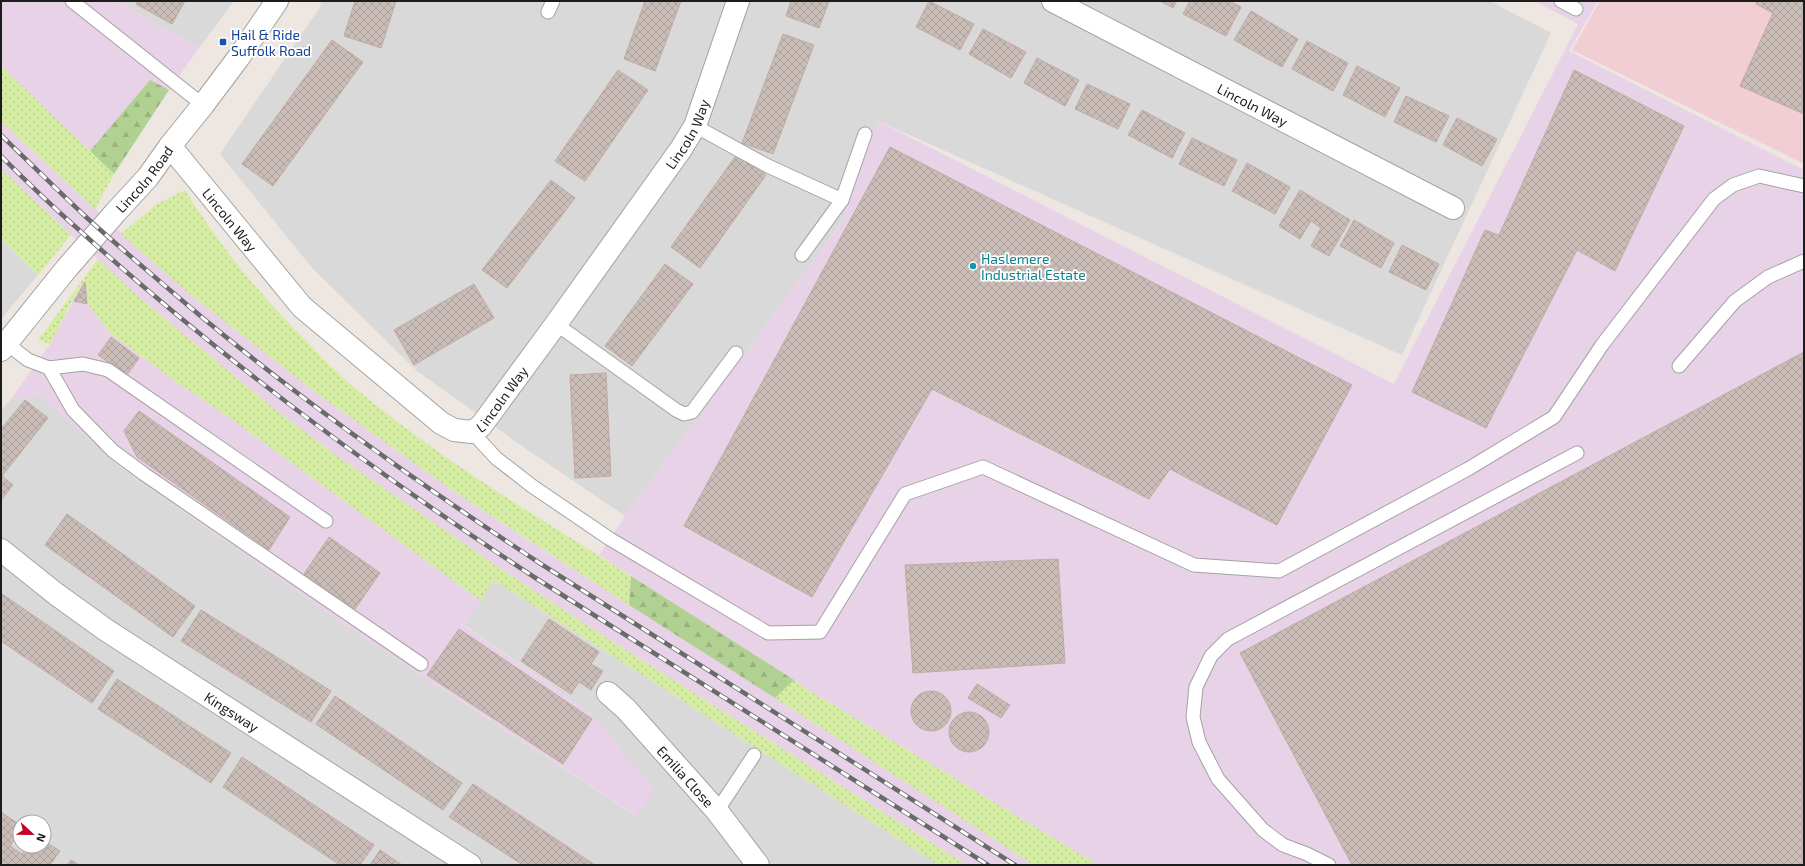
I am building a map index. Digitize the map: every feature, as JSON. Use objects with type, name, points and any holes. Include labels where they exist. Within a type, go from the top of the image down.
[{"type":"street","name":"Lincoln Road","points":[[4,346],[67,268],[148,177],[170,146],[203,105],[277,1]]},
{"type":"street","name":"Lincoln Way","points":[[170,146],[302,307],[441,423],[454,430],[472,432],[481,426],[681,149],[695,126],[738,1]]},
{"type":"street","name":"Lincoln Way","points":[[1053,1],[1453,208]]},
{"type":"street","name":"Kingsway","points":[[1,550],[56,594],[106,630],[470,865]]},
{"type":"street","name":"Emilia Close","points":[[608,693],[626,709],[717,811],[758,865]]},
{"type":"lane","points":[[72,1],[203,105]]},
{"type":"lane","points":[[1561,1],[1576,9]]},
{"type":"lane","points":[[695,126],[768,166],[842,200]]},
{"type":"lane","points":[[802,255],[842,200],[865,134]]},
{"type":"lane","points":[[472,432],[502,462],[532,486],[604,534],[768,633],[820,632],[905,494],[983,468],[1194,565],[1279,571],[1468,469],[1554,417],[1602,345],[1709,205],[1714,199],[1733,184],[1759,176],[1804,186]]},
{"type":"lane","points":[[1679,366],[1735,301],[1768,277],[1804,260]]},
{"type":"lane","points":[[556,324],[676,410],[684,414],[692,412],[736,354]]},
{"type":"lane","points":[[4,346],[28,360],[49,368],[84,364],[108,370],[326,521]]},
{"type":"lane","points":[[49,368],[74,410],[114,451],[144,474],[421,664]]},
{"type":"lane","points":[[1329,865],[1307,854],[1283,845],[1263,830],[1218,779],[1199,742],[1193,717],[1196,687],[1211,656],[1228,639],[1577,453]]},
{"type":"lane","points":[[717,811],[754,755]]},
{"type":"shaded area","points":[[1,1],[117,1],[199,48],[169,90],[150,81],[90,151],[1,66]]},
{"type":"shaded area","points":[[117,1],[234,1],[199,48]]},
{"type":"shaded area","points":[[322,1],[1490,1],[1551,33],[1402,355],[878,121],[841,223],[625,516],[519,444],[417,371],[312,268],[220,154],[318,10]]},
{"type":"shaded area","points":[[1535,1],[1598,1],[1569,51],[1804,170],[1804,865],[1098,865],[807,689],[599,555],[625,516],[841,223],[878,121],[1394,384],[1578,24]]},
{"type":"shaded area","points":[[1600,1],[1804,1],[1804,164],[1572,50]]},
{"type":"shaded area","points":[[1,121],[95,209],[185,290],[315,392],[452,490],[523,537],[1034,865],[967,865],[602,635],[501,569],[341,459],[278,412],[141,299],[1,169]]},
{"type":"shaded area","points":[[1,239],[38,275],[1,319]]},
{"type":"shaded area","points":[[85,279],[88,304],[110,333],[172,379],[233,420],[481,601],[464,626],[594,716],[654,790],[637,816],[350,629],[127,472],[40,396],[11,399],[50,344]]},
{"type":"shaded area","points":[[40,396],[127,472],[350,629],[636,816],[594,716],[464,625],[494,580],[939,865],[1,865],[1,410],[11,399]]},
{"type":"green space","points":[[1,66],[114,174],[95,209],[1,121]]},
{"type":"green space","points":[[150,80],[169,90],[114,174],[90,151]]},
{"type":"green space","points":[[1,169],[71,235],[38,275],[1,239]]},
{"type":"green space","points":[[185,190],[227,251],[257,288],[273,307],[336,371],[374,403],[445,456],[481,481],[631,576],[629,605],[452,490],[315,392],[185,290],[121,234],[157,204]]},
{"type":"green space","points":[[98,259],[141,299],[278,412],[341,459],[501,569],[602,635],[967,865],[939,865],[494,580],[481,601],[233,420],[172,379],[110,333],[88,304],[85,280],[72,301],[50,344],[38,340]]},
{"type":"green space","points":[[631,576],[794,680],[775,698],[629,605]]},
{"type":"green space","points":[[794,680],[1098,865],[1034,865],[775,698]]},
{"type":"building","points":[[138,1],[185,1],[172,24],[136,4]]},
{"type":"building","points":[[355,1],[396,1],[381,48],[344,36]]},
{"type":"building","points":[[645,1],[681,1],[655,71],[624,59]]},
{"type":"building","points":[[791,1],[829,1],[819,28],[786,16]]},
{"type":"building","points":[[929,1],[974,24],[960,50],[916,27]]},
{"type":"building","points":[[1160,1],[1177,1],[1173,8]]},
{"type":"building","points":[[1190,1],[1229,1],[1241,7],[1226,36],[1183,14]]},
{"type":"building","points":[[1757,1],[1804,1],[1804,114],[1740,86],[1773,13],[1756,4]]},
{"type":"building","points":[[1251,11],[1298,39],[1282,67],[1234,40]]},
{"type":"building","points":[[983,29],[1026,52],[1011,78],[969,54]]},
{"type":"building","points":[[783,34],[814,45],[773,154],[742,143]]},
{"type":"building","points":[[332,40],[363,62],[273,186],[242,164]]},
{"type":"building","points":[[1307,41],[1348,63],[1333,91],[1292,69]]},
{"type":"building","points":[[1037,58],[1079,80],[1065,106],[1024,83]]},
{"type":"building","points":[[1357,66],[1400,88],[1385,117],[1343,95]]},
{"type":"building","points":[[618,70],[648,90],[585,181],[555,161]]},
{"type":"building","points":[[1574,70],[1684,126],[1615,271],[1577,250],[1486,428],[1412,392],[1485,230],[1499,235]]},
{"type":"building","points":[[1087,84],[1130,104],[1118,129],[1075,109]]},
{"type":"building","points":[[1406,96],[1449,116],[1436,142],[1394,122]]},
{"type":"building","points":[[1142,110],[1185,133],[1172,158],[1128,135]]},
{"type":"building","points":[[1457,118],[1497,139],[1482,166],[1443,145]]},
{"type":"building","points":[[1192,138],[1237,160],[1224,186],[1179,164]]},
{"type":"building","name":"Haslemere Industrial Estate","points":[[890,147],[1352,385],[1277,525],[1170,469],[1149,499],[932,389],[812,597],[684,526]]},
{"type":"building","points":[[737,154],[766,175],[700,268],[671,247]]},
{"type":"building","points":[[1247,163],[1290,187],[1275,214],[1232,191]]},
{"type":"building","points":[[551,180],[575,198],[507,288],[482,270]]},
{"type":"building","points":[[1300,190],[1350,220],[1329,256],[1311,246],[1321,228],[1311,221],[1300,239],[1279,226]]},
{"type":"building","points":[[1354,220],[1394,243],[1381,268],[1340,246]]},
{"type":"building","points":[[1402,245],[1439,264],[1426,290],[1389,272]]},
{"type":"building","points":[[665,264],[693,284],[632,366],[605,346]]},
{"type":"building","points":[[85,282],[87,304],[74,301]]},
{"type":"building","points":[[474,284],[494,318],[414,365],[394,330]]},
{"type":"building","points":[[111,337],[139,358],[127,375],[98,355]]},
{"type":"building","points":[[1804,352],[1804,865],[1352,865],[1240,653]]},
{"type":"building","points":[[606,373],[611,476],[575,478],[570,375]]},
{"type":"building","points":[[25,400],[48,418],[2,476],[13,485],[1,500],[1,429]]},
{"type":"building","points":[[139,411],[290,517],[269,550],[137,457],[124,431]]},
{"type":"building","points":[[67,514],[195,606],[173,637],[45,545]]},
{"type":"building","points":[[329,537],[380,573],[355,609],[304,574]]},
{"type":"building","points":[[1058,559],[1065,663],[913,673],[905,565]]},
{"type":"building","points":[[2,594],[114,671],[92,703],[1,641]]},
{"type":"building","points":[[201,610],[331,691],[311,722],[181,641]]},
{"type":"building","points":[[549,619],[599,652],[591,664],[603,671],[591,690],[579,682],[571,694],[521,661]]},
{"type":"building","points":[[459,629],[592,719],[563,764],[427,675]]},
{"type":"building","points":[[117,679],[231,753],[211,783],[98,709]]},
{"type":"building","points":[[977,684],[1010,705],[1001,718],[968,698]]},
{"type":"building","points":[[935,691],[942,694],[948,700],[951,711],[950,719],[942,728],[935,731],[927,731],[920,728],[912,719],[911,707],[914,700],[923,692]]},
{"type":"building","points":[[335,696],[462,783],[443,810],[316,724]]},
{"type":"building","points":[[973,712],[980,715],[986,721],[989,732],[988,740],[980,749],[973,752],[965,752],[958,749],[950,740],[949,728],[952,721],[961,713]]},
{"type":"building","points":[[242,757],[374,845],[360,865],[340,865],[223,787]]},
{"type":"building","points":[[473,784],[595,865],[523,865],[449,817]]},
{"type":"building","points":[[1,812],[12,820],[12,843],[10,846],[12,847],[12,854],[52,854],[52,846],[60,851],[50,865],[1,865]]},
{"type":"building","points":[[380,850],[402,865],[370,865]]},
{"type":"building","points":[[71,860],[79,865],[67,865]]},
{"type":"railway","points":[[1,135],[86,217],[191,308],[275,376],[362,441],[451,504],[541,564],[1015,865]]},
{"type":"railway","points":[[1,156],[68,220],[186,323],[299,412],[415,496],[534,577],[988,865]]},
{"type":"place","name":"Hail & Ride Suffolk Road","points":[[223,42]]},
{"type":"place","name":"Haslemere Industrial Estate","points":[[973,266]]}]
